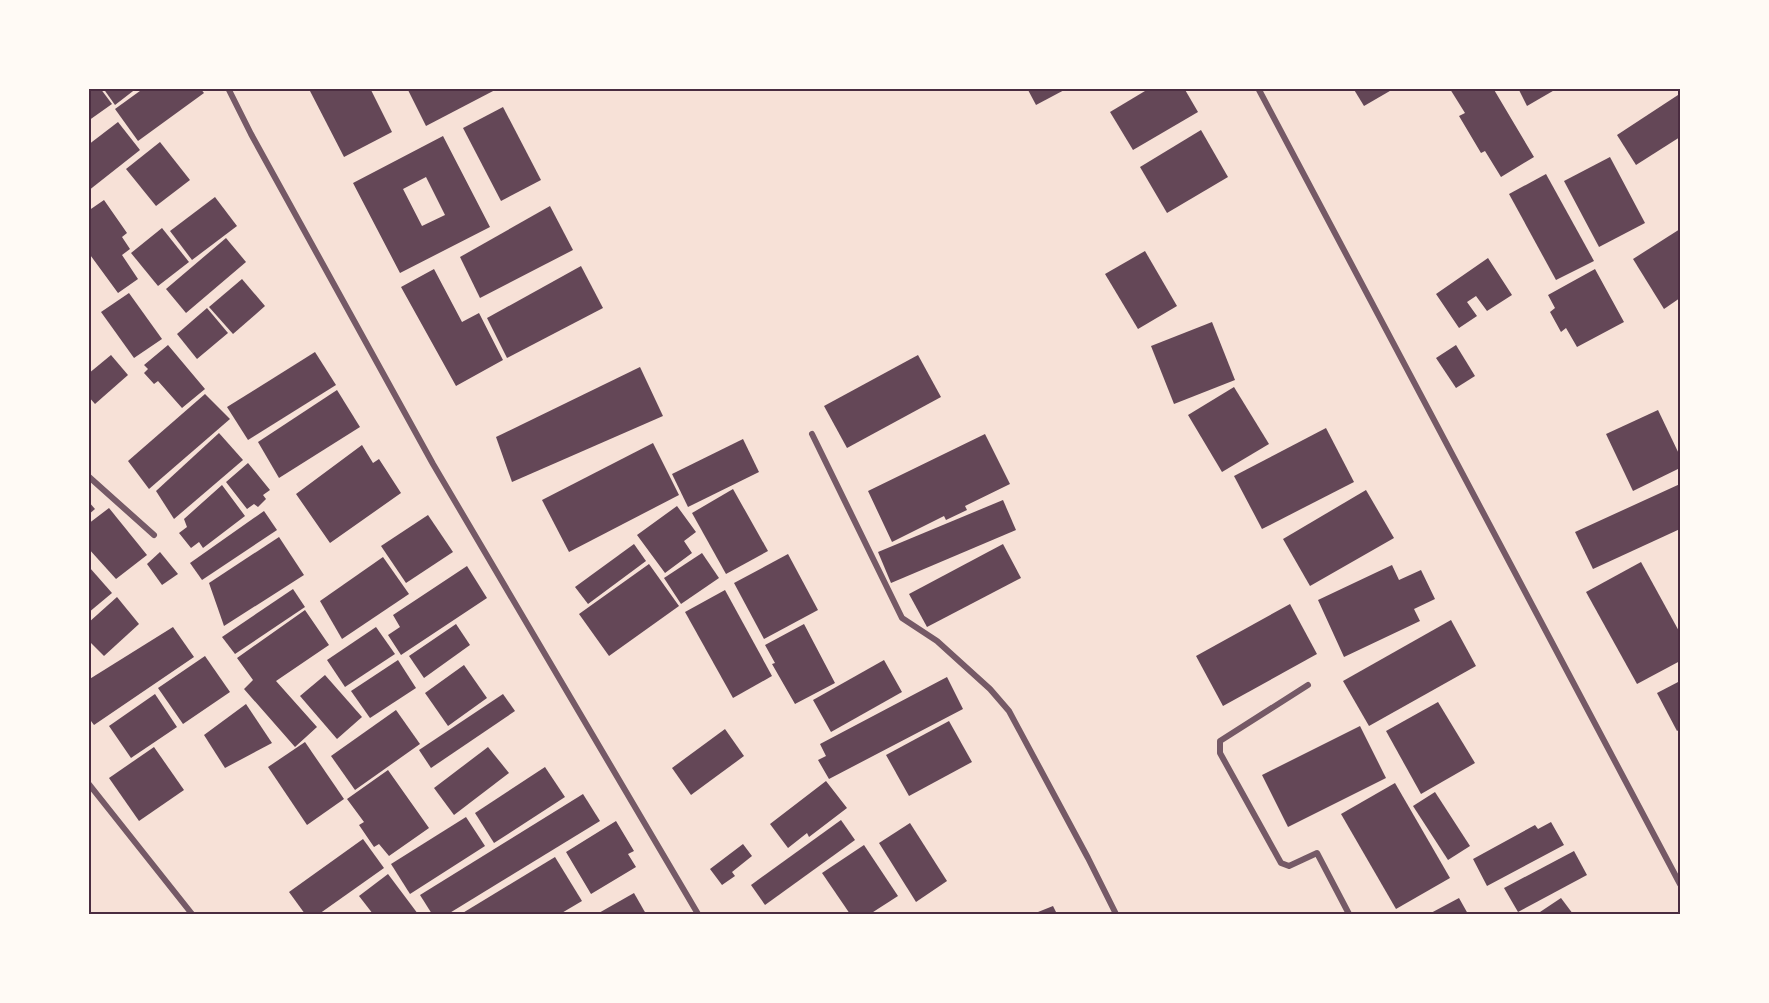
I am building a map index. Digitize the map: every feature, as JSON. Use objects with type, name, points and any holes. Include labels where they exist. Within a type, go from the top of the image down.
[{"type":"street","points":[[228,88],[251,134],[433,464],[698,915]]},
{"type":"street","points":[[1258,88],[1680,884]]},
{"type":"street","points":[[812,434],[902,618],[937,641],[990,689],[1009,711],[1116,915]]},
{"type":"street","points":[[88,476],[154,535]]},
{"type":"street","points":[[1308,685],[1220,741],[1220,753],[1281,863],[1289,866],[1317,853],[1349,915]]},
{"type":"street","points":[[88,783],[192,915]]},
{"type":"building","points":[[88,88],[100,88],[112,104],[88,121]]},
{"type":"building","points":[[103,88],[137,88],[115,105]]},
{"type":"building","points":[[144,88],[200,88],[204,93],[138,141],[115,109]]},
{"type":"building","points":[[315,88],[370,88],[392,132],[344,157],[310,91]]},
{"type":"building","points":[[412,88],[494,88],[495,90],[426,126],[408,90]]},
{"type":"building","points":[[1027,88],[1068,88],[1036,105]]},
{"type":"building","points":[[1150,88],[1184,88],[1198,112],[1133,150],[1110,112]]},
{"type":"building","points":[[1353,88],[1395,88],[1364,106]]},
{"type":"building","points":[[1493,88],[1534,157],[1501,177],[1485,151],[1481,153],[1459,116],[1465,113],[1450,89]]},
{"type":"building","points":[[1518,88],[1558,88],[1527,106]]},
{"type":"building","points":[[1678,95],[1680,99],[1680,137],[1636,165],[1617,135]]},
{"type":"building","points":[[503,107],[541,180],[501,201],[463,128]]},
{"type":"building","points":[[118,122],[140,150],[88,191],[88,145]]},
{"type":"building","points":[[1201,130],[1228,177],[1167,213],[1140,167]]},
{"type":"building","points":[[443,136],[490,227],[400,273],[353,183]],"holes":[[[426,177],[445,215],[422,226],[403,189]]]},
{"type":"building","points":[[160,142],[190,180],[156,206],[126,169]]},
{"type":"building","points":[[1610,157],[1645,223],[1599,247],[1564,181]]},
{"type":"building","points":[[1546,174],[1594,261],[1556,280],[1509,194]]},
{"type":"building","points":[[215,197],[237,226],[192,260],[170,231]]},
{"type":"building","points":[[104,200],[127,233],[122,237],[130,249],[122,255],[138,279],[118,293],[88,252],[88,211]]},
{"type":"building","points":[[550,206],[573,250],[480,298],[460,257]]},
{"type":"building","points":[[162,228],[189,262],[158,286],[131,253]]},
{"type":"building","points":[[1680,229],[1680,298],[1664,309],[1633,259]]},
{"type":"building","points":[[226,238],[246,262],[186,313],[166,289]]},
{"type":"building","points":[[1145,251],[1177,306],[1138,329],[1105,274]]},
{"type":"building","points":[[1488,258],[1512,295],[1487,311],[1476,296],[1467,302],[1477,316],[1459,328],[1436,294]]},
{"type":"building","points":[[581,266],[603,308],[507,358],[487,318]]},
{"type":"building","points":[[434,269],[462,322],[479,313],[503,360],[456,386],[401,287]]},
{"type":"building","points":[[1595,269],[1624,322],[1577,347],[1566,328],[1561,332],[1550,312],[1555,308],[1548,295]]},
{"type":"building","points":[[242,279],[265,306],[233,334],[209,307]]},
{"type":"building","points":[[129,293],[162,339],[134,358],[101,312]]},
{"type":"building","points":[[207,308],[228,333],[197,359],[177,334]]},
{"type":"building","points":[[1212,322],[1235,380],[1174,404],[1151,346]]},
{"type":"building","points":[[168,345],[205,389],[182,408],[158,381],[154,384],[144,373],[148,369],[144,365]]},
{"type":"building","points":[[1456,345],[1475,376],[1456,388],[1436,358]]},
{"type":"building","points":[[315,352],[336,385],[248,440],[227,407]]},
{"type":"building","points":[[111,355],[128,375],[95,404],[88,396],[88,374]]},
{"type":"building","points":[[918,355],[941,397],[847,448],[824,406]]},
{"type":"building","points":[[640,367],[663,416],[512,482],[496,437]]},
{"type":"building","points":[[1234,387],[1269,444],[1222,472],[1188,415]]},
{"type":"building","points":[[337,390],[360,427],[279,478],[258,442]]},
{"type":"building","points":[[205,394],[230,419],[149,489],[128,461]]},
{"type":"building","points":[[1658,410],[1680,456],[1680,468],[1633,491],[1606,434]]},
{"type":"building","points":[[1326,428],[1354,482],[1262,529],[1234,476]]},
{"type":"building","points":[[219,433],[243,460],[174,519],[156,491]]},
{"type":"building","points":[[985,434],[1010,484],[965,506],[967,510],[946,520],[944,516],[892,542],[868,491]]},
{"type":"building","points":[[743,439],[759,472],[688,507],[672,474]]},
{"type":"building","points":[[653,443],[679,495],[569,552],[542,500]]},
{"type":"building","points":[[362,445],[373,463],[379,459],[401,493],[330,543],[296,494]]},
{"type":"building","points":[[248,463],[270,490],[263,495],[266,499],[258,507],[254,504],[247,509],[226,482]]},
{"type":"building","points":[[1680,484],[1680,529],[1593,569],[1575,532]]},
{"type":"building","points":[[222,485],[245,516],[203,548],[199,542],[191,548],[179,533],[187,527],[184,519]]},
{"type":"building","points":[[733,489],[768,551],[726,574],[692,513]]},
{"type":"building","points":[[1366,490],[1394,538],[1310,586],[1283,539]]},
{"type":"building","points":[[1003,500],[1016,530],[891,583],[878,552]]},
{"type":"building","points":[[88,501],[95,509],[88,515]]},
{"type":"building","points":[[677,506],[696,532],[684,541],[692,553],[665,573],[637,535]]},
{"type":"building","points":[[109,508],[147,555],[116,579],[88,548],[88,524]]},
{"type":"building","points":[[264,511],[277,530],[202,580],[190,563]]},
{"type":"building","points":[[428,515],[453,552],[406,583],[381,546]]},
{"type":"building","points":[[279,537],[304,575],[224,626],[209,583]]},
{"type":"building","points":[[634,544],[646,561],[588,604],[575,587]]},
{"type":"building","points":[[1003,544],[1021,578],[927,627],[909,594]]},
{"type":"building","points":[[160,552],[178,574],[162,585],[147,564]]},
{"type":"building","points":[[702,553],[719,578],[681,604],[664,578]]},
{"type":"building","points":[[788,554],[818,610],[764,639],[734,583]]},
{"type":"building","points":[[383,557],[409,594],[342,639],[320,601]]},
{"type":"building","points":[[1641,562],[1680,633],[1680,661],[1637,684],[1586,592]]},
{"type":"building","points":[[649,564],[679,606],[609,656],[579,614]]},
{"type":"building","points":[[1392,565],[1399,580],[1421,570],[1435,599],[1414,609],[1420,621],[1344,657],[1318,600]]},
{"type":"building","points":[[467,566],[487,598],[401,655],[388,635],[400,627],[393,615]]},
{"type":"building","points":[[90,568],[112,593],[88,613],[88,569]]},
{"type":"building","points":[[293,589],[305,607],[235,654],[222,637]]},
{"type":"building","points":[[725,590],[772,676],[733,698],[685,612]]},
{"type":"building","points":[[117,597],[139,624],[104,656],[88,640],[88,623]]},
{"type":"building","points":[[1290,604],[1317,654],[1223,706],[1196,656]]},
{"type":"building","points":[[305,610],[329,645],[276,681],[317,727],[295,747],[244,689],[253,680],[237,658]]},
{"type":"building","points":[[1451,620],[1476,666],[1369,726],[1343,681]]},
{"type":"building","points":[[456,624],[470,645],[424,678],[409,656]]},
{"type":"building","points":[[804,624],[835,683],[795,704],[772,664],[775,663],[765,645]]},
{"type":"building","points":[[173,627],[194,657],[94,725],[88,717],[88,680]]},
{"type":"building","points":[[376,627],[395,654],[345,687],[327,660]]},
{"type":"building","points":[[205,656],[230,692],[183,724],[158,688]]},
{"type":"building","points":[[398,660],[416,688],[370,718],[351,691]]},
{"type":"building","points":[[884,660],[902,692],[831,732],[813,700]]},
{"type":"building","points":[[464,665],[487,698],[448,726],[425,693]]},
{"type":"building","points":[[325,675],[362,717],[337,739],[300,696]]},
{"type":"building","points":[[947,677],[963,709],[829,779],[818,760],[826,756],[820,744]]},
{"type":"building","points":[[1680,681],[1680,729],[1677,731],[1657,693]]},
{"type":"building","points":[[155,694],[177,727],[131,758],[109,726]]},
{"type":"building","points":[[503,694],[515,711],[431,768],[419,750]]},
{"type":"building","points":[[1438,702],[1475,763],[1421,794],[1386,731]]},
{"type":"building","points":[[246,704],[272,743],[225,768],[204,735]]},
{"type":"building","points":[[396,710],[420,744],[355,790],[331,756]]},
{"type":"building","points":[[949,721],[972,762],[909,796],[886,755]]},
{"type":"building","points":[[1360,726],[1386,778],[1288,827],[1262,775]]},
{"type":"building","points":[[725,729],[744,756],[691,795],[672,768]]},
{"type":"building","points":[[305,742],[344,799],[307,825],[268,767]]},
{"type":"building","points":[[154,747],[184,790],[139,821],[109,778]]},
{"type":"building","points":[[488,747],[509,773],[454,815],[434,788]]},
{"type":"building","points":[[545,767],[565,797],[494,843],[475,813]]},
{"type":"building","points":[[388,770],[429,828],[389,856],[379,844],[374,847],[359,825],[364,822],[347,799]]},
{"type":"building","points":[[826,781],[847,808],[809,837],[807,833],[788,848],[770,824]]},
{"type":"building","points":[[1395,783],[1450,878],[1396,909],[1341,814]]},
{"type":"building","points":[[1435,792],[1470,846],[1448,860],[1413,806]]},
{"type":"building","points":[[583,794],[600,821],[448,914],[432,914],[420,895]]},
{"type":"building","points":[[466,817],[485,846],[410,894],[391,864]]},
{"type":"building","points":[[841,820],[855,840],[765,905],[751,885]]},
{"type":"building","points":[[616,821],[634,851],[628,854],[636,867],[591,894],[566,852]]},
{"type":"building","points":[[1551,822],[1564,845],[1487,886],[1473,859],[1535,825],[1538,829]]},
{"type":"building","points":[[910,823],[947,881],[916,902],[879,843]]},
{"type":"building","points":[[363,839],[384,868],[319,914],[305,914],[289,892]]},
{"type":"building","points":[[743,844],[752,856],[732,872],[735,876],[722,885],[710,869]]},
{"type":"building","points":[[864,845],[898,896],[870,914],[850,914],[822,873]]},
{"type":"building","points":[[1574,851],[1587,875],[1518,912],[1504,888]]},
{"type":"building","points":[[555,857],[582,901],[560,914],[461,914]]},
{"type":"building","points":[[388,874],[418,914],[373,914],[359,896]]},
{"type":"building","points":[[634,893],[646,914],[597,914]]},
{"type":"building","points":[[1459,898],[1468,914],[1429,914]]},
{"type":"building","points":[[1561,898],[1573,914],[1537,914]]},
{"type":"building","points":[[1053,906],[1057,914],[1033,914]]}]
